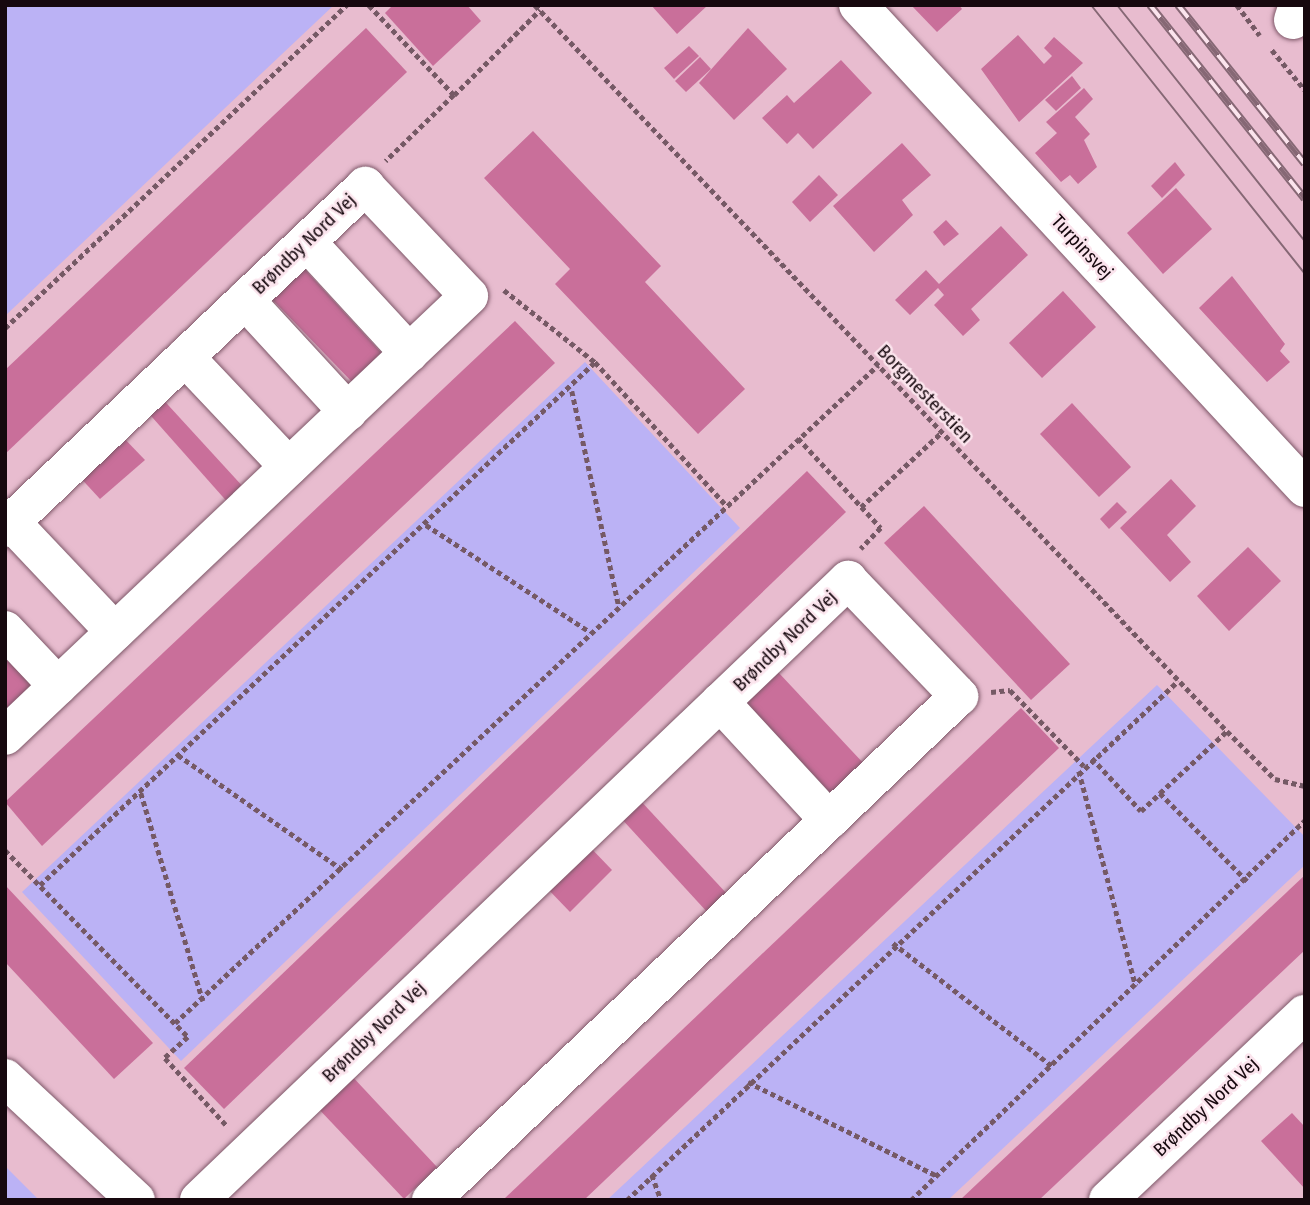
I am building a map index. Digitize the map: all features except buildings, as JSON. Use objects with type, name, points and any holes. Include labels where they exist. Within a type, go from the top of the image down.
[{"type":"street","name":"Turpinsvej","points":[[858,5],[1305,488]]},
{"type":"street","name":"Brøndby Nord Vej","points":[[5,736],[469,296],[365,186],[8,525]]},
{"type":"street","points":[[307,242],[409,353]]},
{"type":"street","points":[[245,300],[348,412]]},
{"type":"street","points":[[185,357],[289,467]]},
{"type":"street","points":[[8,525],[115,632]]},
{"type":"street","name":"Brøndby Nord Vej","points":[[199,1200],[848,580],[959,696]]},
{"type":"street","points":[[5,630],[58,686]]},
{"type":"street","points":[[431,1200],[959,696]]},
{"type":"street","points":[[720,702],[829,820]]},
{"type":"street","name":"Brøndby Nord Vej","points":[[1108,1200],[1305,1014]]},
{"type":"street","points":[[5,1078],[135,1200]]},
{"type":"path","points":[[5,328],[346,5]]},
{"type":"path","points":[[369,5],[454,94]]},
{"type":"path","name":"Borgmesterstien","points":[[535,5],[1227,731],[1275,779],[1305,786]]},
{"type":"path","points":[[1237,5],[1305,90]]},
{"type":"path","points":[[377,169],[540,10]]},
{"type":"path","points":[[490,289],[506,290],[596,362],[726,505]]},
{"type":"path","points":[[40,885],[572,391],[596,362]]},
{"type":"path","points":[[175,1023],[203,1001],[344,871],[590,632],[878,365]]},
{"type":"path","points":[[572,391],[619,607]]},
{"type":"path","points":[[861,507],[942,432]]},
{"type":"path","points":[[798,438],[881,528],[844,565],[848,580]]},
{"type":"path","points":[[426,524],[590,632]]},
{"type":"path","points":[[627,1200],[893,943],[1178,681]]},
{"type":"path","points":[[959,696],[1010,690],[1084,766]]},
{"type":"path","points":[[1092,758],[1142,811],[1227,731]]},
{"type":"path","points":[[178,755],[344,871]]},
{"type":"path","points":[[1079,771],[1136,987]]},
{"type":"path","points":[[141,793],[203,1001]]},
{"type":"path","points":[[1160,793],[1247,881]]},
{"type":"path","points":[[911,1200],[1247,881],[1305,820]]},
{"type":"path","points":[[5,850],[188,1037],[165,1058],[249,1152]]},
{"type":"path","points":[[893,943],[1052,1066]]},
{"type":"path","points":[[748,1082],[937,1175]]},
{"type":"path","points":[[652,1175],[661,1200]]},
{"type":"shaded area","points":[[5,5],[334,5],[5,316]]},
{"type":"shaded area","points":[[585,362],[740,528],[181,1061],[22,892]]},
{"type":"shaded area","points":[[1157,685],[1305,837],[1305,865],[948,1200],[607,1200]]},
{"type":"shaded area","points":[[5,1166],[39,1200],[5,1200]]},
{"type":"tram line","points":[[1091,5],[1305,274]]},
{"type":"tram line","points":[[1117,5],[1305,241]]},
{"type":"railway","points":[[1150,5],[1305,199]]},
{"type":"railway","points":[[1178,5],[1305,164]]}]
